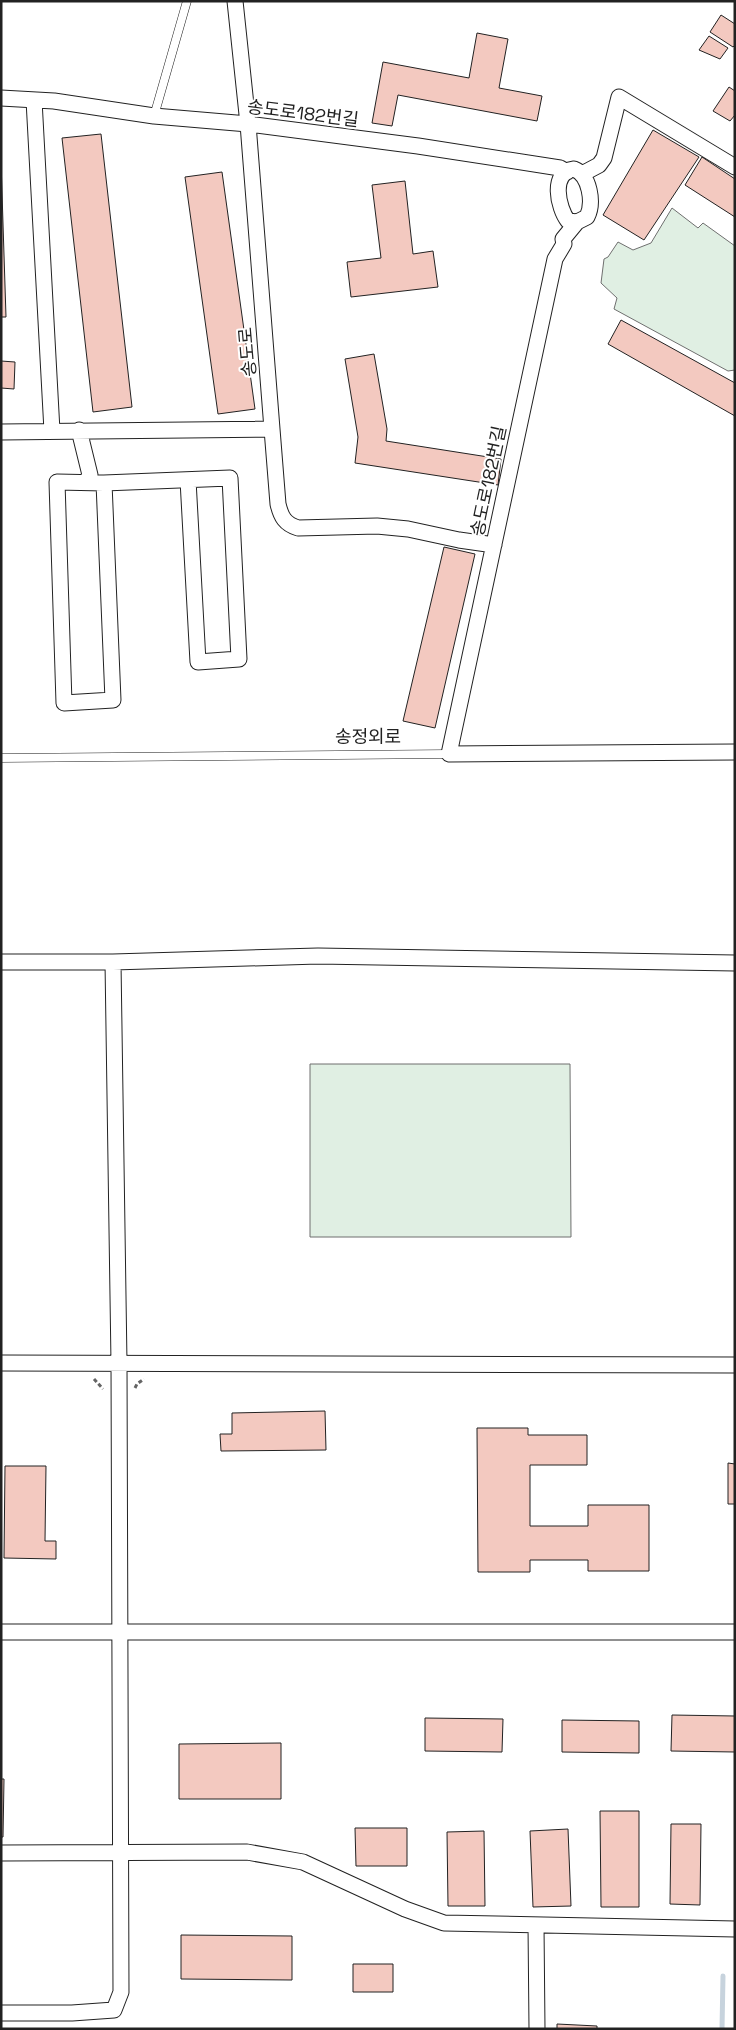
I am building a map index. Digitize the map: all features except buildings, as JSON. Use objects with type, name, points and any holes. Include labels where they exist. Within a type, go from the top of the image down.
[{"type":"street","name":"송도로","points":[[236,1],[248,124],[279,509],[284,520],[290,526],[298,528],[377,526],[408,529],[494,545]]},
{"type":"street","points":[[574,173],[586,179],[590,203],[587,217],[577,222],[568,221],[561,209],[559,186],[561,177],[598,165],[604,158],[619,97],[735,167]]},
{"type":"street","name":"송도로182번길","points":[[1,98],[34,100],[154,116],[248,124],[427,147],[560,168],[574,173]]},
{"type":"street","points":[[34,100],[52,431]]},
{"type":"street","name":"송도로182번길","points":[[449,754],[555,259],[564,244],[563,239],[577,222]]},
{"type":"street","points":[[79,430],[90,474],[86,482]]},
{"type":"street","points":[[1,432],[272,430]]},
{"type":"street","points":[[104,482],[113,700],[64,703],[57,482],[230,478],[239,658],[198,662],[188,480]]},
{"type":"street","name":"송정외로","points":[[449,754],[735,752]]},
{"type":"street","points":[[1,962],[113,962],[318,956],[735,963]]},
{"type":"street","points":[[1,2013],[72,2013],[114,2010],[121,1992],[119,1363],[113,962]]},
{"type":"street","points":[[1,1363],[735,1365]]},
{"type":"street","points":[[1,1632],[735,1632]]},
{"type":"street","points":[[1,1853],[247,1852],[303,1862],[406,1909],[444,1923],[735,1929]]},
{"type":"street","points":[[536,1925],[537,2029]]},
{"type":"lane","points":[[154,116],[187,1]]},
{"type":"lane","name":"송정외로","points":[[1,758],[449,754]]},
{"type":"path","points":[[92,1378],[102,1388],[105,1398]]},
{"type":"path","points":[[132,1394],[137,1384],[145,1378]]},
{"type":"green space","points":[[672,208],[698,228],[703,223],[735,246],[735,370],[728,371],[614,309],[617,298],[601,283],[604,259],[608,257],[618,242],[633,250],[651,243]]},
{"type":"green space","points":[[310,1064],[570,1064],[571,1237],[310,1237]]},
{"type":"waterway","points":[[722,2029],[723,1976]]}]
